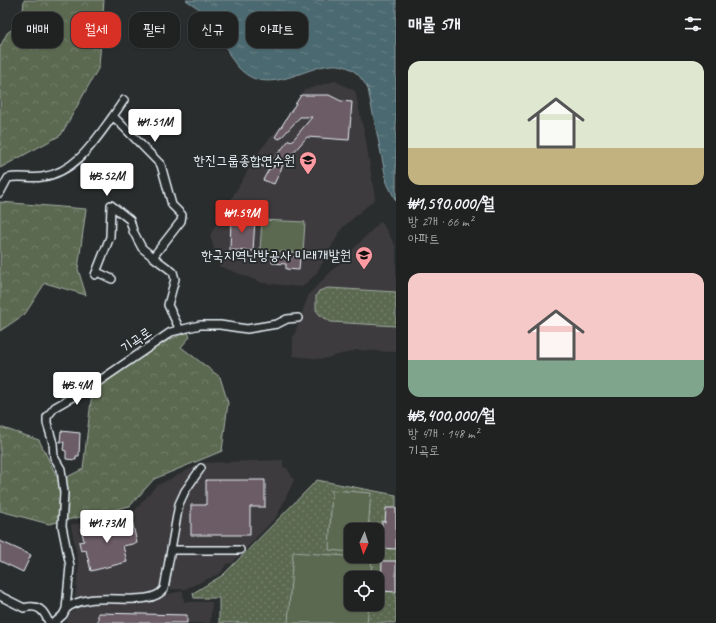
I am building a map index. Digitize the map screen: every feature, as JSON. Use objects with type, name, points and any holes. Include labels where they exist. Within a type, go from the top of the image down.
[{"type":"street","points":[[0,193],[8,178],[41,177],[57,174],[72,164],[89,150],[124,100]]},
{"type":"street","points":[[113,116],[161,164],[172,205],[182,216],[181,221],[153,256]]},
{"type":"street","points":[[112,279],[96,274],[110,238],[111,205],[130,220],[133,231],[142,248],[173,272],[175,279],[168,305],[180,330]]},
{"type":"street","name":"기곡로","points":[[66,609],[70,566],[62,526],[64,493],[61,469],[54,458],[53,443],[47,423],[47,417],[55,407],[92,386],[171,332],[200,325],[247,329],[277,324],[287,319],[298,318]]},
{"type":"street","points":[[54,623],[63,615],[66,609],[77,602],[99,599],[156,597],[164,588],[181,499],[201,468]]},
{"type":"street","points":[[171,550],[240,550]]},
{"type":"street","points":[[0,596],[24,608],[32,606],[40,608],[45,613],[49,623]]},
{"type":"shaded area","name":"한진그룹종합연수원","points":[[335,81],[355,91],[366,141],[375,199],[342,228],[316,274],[302,287],[263,283],[219,266],[210,235],[260,150],[284,122],[304,90]]},
{"type":"shaded area","name":"한국지역난방공사 미래개발원","points":[[381,221],[396,247],[396,352],[357,350],[323,359],[293,356],[293,338],[309,294]]},
{"type":"shaded area","points":[[283,460],[283,467],[287,468],[294,480],[277,516],[232,563],[226,564],[221,573],[185,589],[159,589],[150,594],[89,596],[75,598],[79,566],[71,525],[132,514],[156,486],[202,463]]},
{"type":"shaded area","points":[[183,591],[184,602],[212,602],[210,623],[66,623],[70,613],[84,604],[155,600],[165,595]]},
{"type":"green space","points":[[24,0],[104,0],[103,12],[71,12],[71,48],[100,48],[99,67],[61,135],[0,168],[0,47],[7,33],[12,29],[12,48],[63,48],[63,12],[23,12]]},
{"type":"green space","points":[[0,202],[86,209],[78,269],[86,295],[45,283],[25,314],[0,331]]},
{"type":"green space","points":[[262,220],[305,222],[303,253],[260,250]]},
{"type":"green space","points":[[328,288],[396,292],[396,326],[331,322],[320,315],[316,310],[316,296],[319,291]]},
{"type":"green space","points":[[188,332],[190,337],[181,347],[220,377],[228,403],[222,451],[154,479],[130,506],[49,524],[0,511],[0,427],[39,440],[59,481],[83,469],[92,392],[151,350]]},
{"type":"green space","points":[[317,480],[396,495],[396,623],[219,623],[219,598],[194,598],[193,593],[223,575]]},
{"type":"green space","points":[[332,490],[371,493],[369,523],[344,523],[344,551],[329,550]]},
{"type":"green space","points":[[293,552],[344,556],[344,563],[372,563],[371,571],[344,571],[344,611],[368,611],[367,623],[288,623]]},
{"type":"water","points":[[186,0],[396,0],[396,201],[387,183],[368,89],[357,74],[345,66],[332,65],[274,81],[253,78],[241,70],[226,48],[238,48],[238,12],[204,12]]},
{"type":"building","points":[[301,95],[329,95],[341,101],[352,102],[349,140],[307,137],[284,163],[274,184],[263,180],[269,169],[275,166],[273,160],[276,156],[289,140],[292,141],[312,117],[300,117],[280,139],[275,137]]},
{"type":"building","points":[[231,218],[255,219],[253,251],[230,250]]},
{"type":"building","points":[[272,255],[300,257],[299,270],[286,269],[286,264],[272,263]]},
{"type":"building","points":[[61,431],[80,433],[79,456],[76,456],[76,460],[66,459],[66,451],[63,450],[64,442],[60,442]]},
{"type":"building","points":[[206,480],[265,480],[265,507],[250,507],[250,535],[191,535],[191,505],[206,505]]},
{"type":"building","points":[[386,508],[396,508],[396,549],[384,548],[384,523],[382,523],[382,521],[385,522]]},
{"type":"building","points":[[114,521],[115,525],[132,521],[137,543],[123,546],[127,562],[91,571],[86,550],[81,551],[79,542],[84,541],[81,528]]},
{"type":"building","points":[[0,541],[31,555],[23,572],[0,561]]},
{"type":"building","points":[[384,561],[396,561],[396,592],[384,591],[384,571],[382,571],[382,563],[384,563]]},
{"type":"building","points":[[98,613],[187,615],[187,623],[98,623]]},
{"type":"place","name":"한진그룹종합연수원","points":[[308,175]]},
{"type":"place","name":"한국지역난방공사 미래개발원","points":[[364,270]]}]
